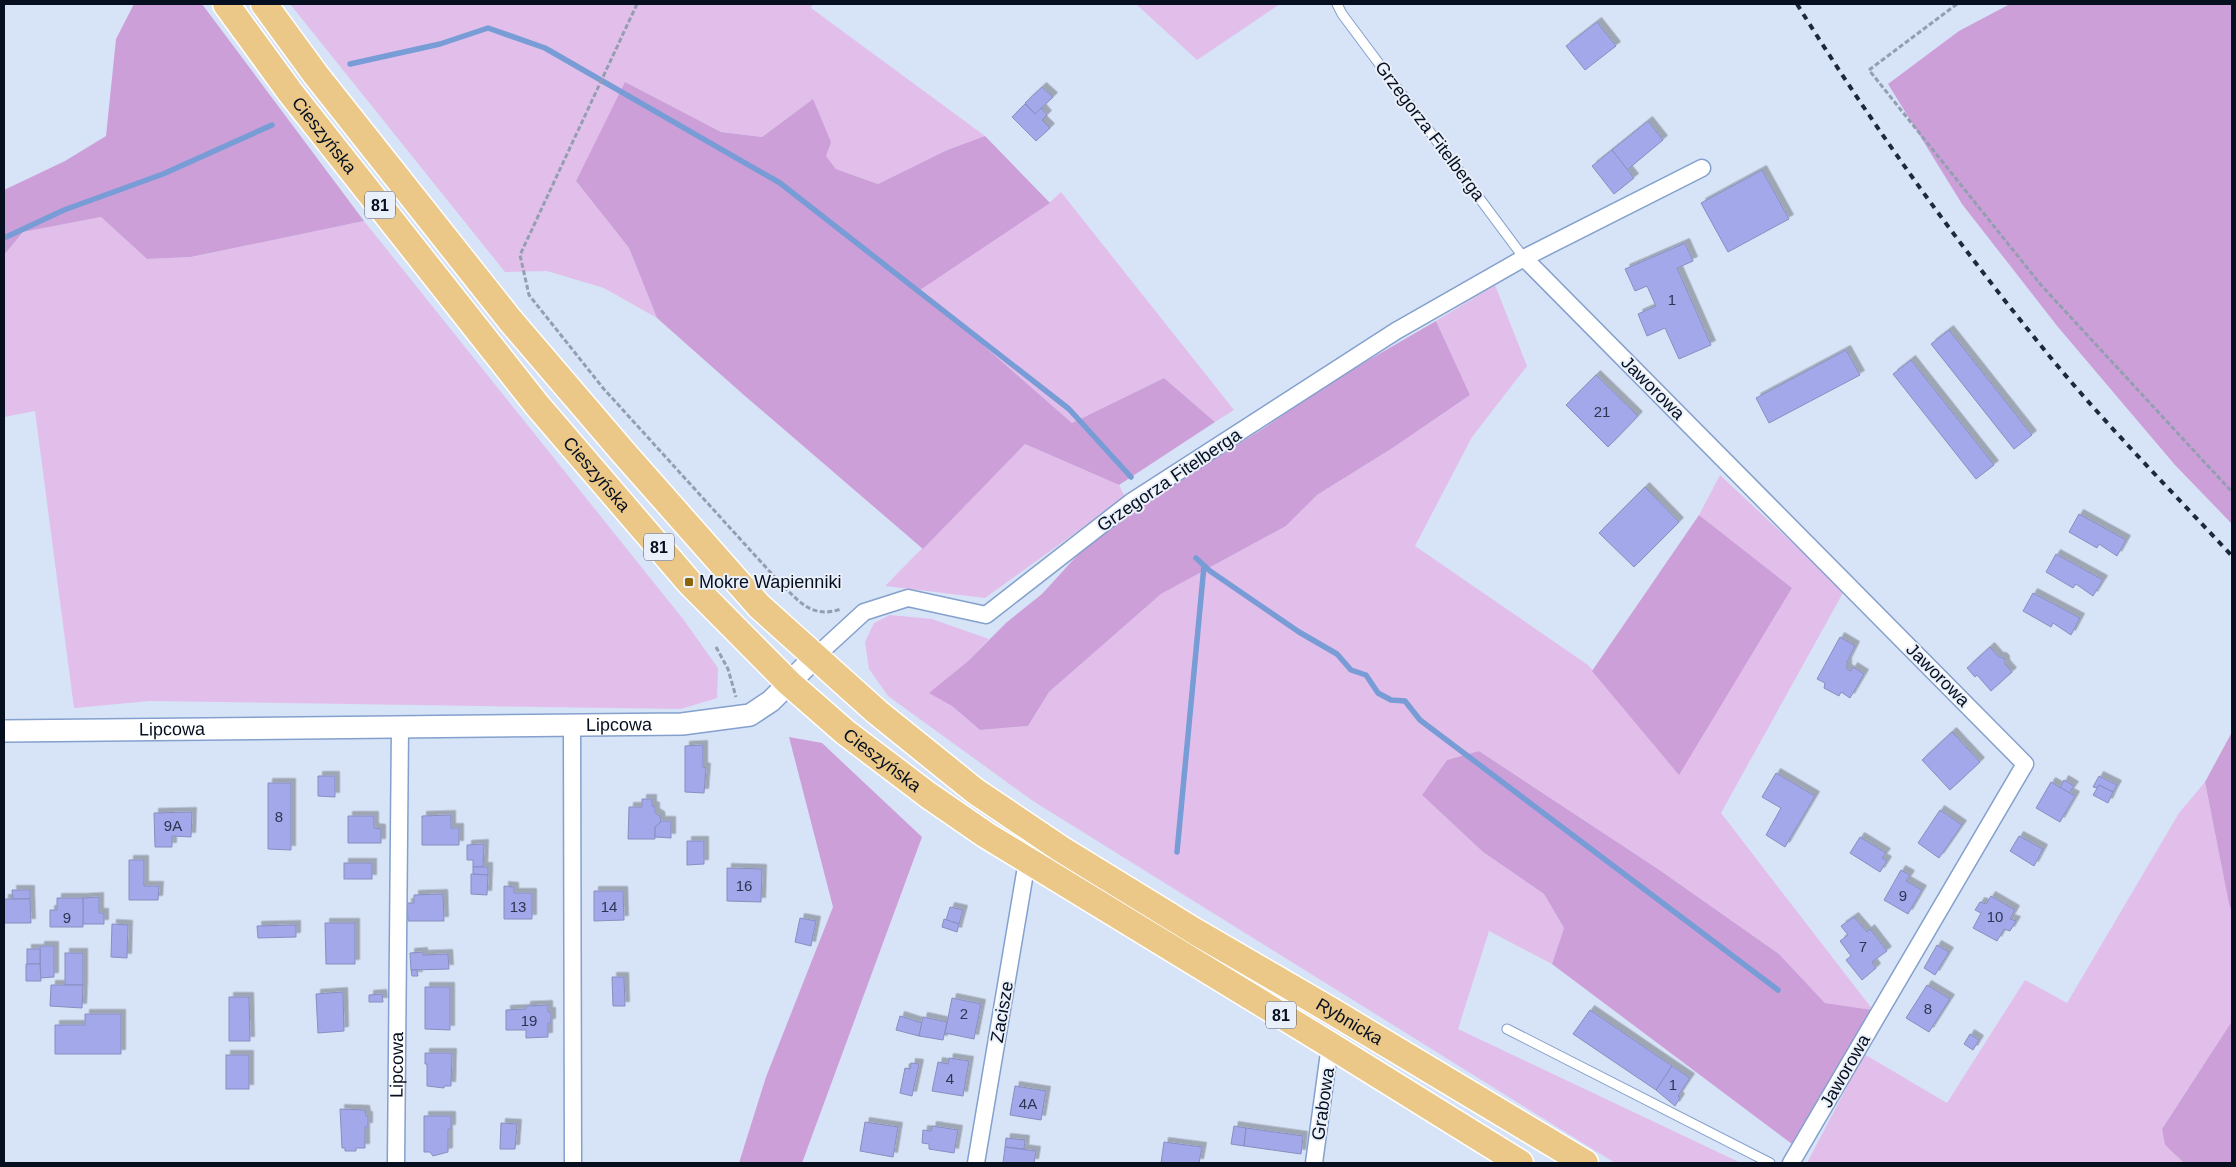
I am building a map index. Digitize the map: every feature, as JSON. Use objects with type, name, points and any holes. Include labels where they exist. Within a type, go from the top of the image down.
[{"type":"main road","name":"Cieszyńska","points":[[226,4],[290,92],[537,405],[689,582],[789,683],[846,732],[928,795],[1034,865]]},
{"type":"main road","name":"Cieszyńska","points":[[264,4],[316,75],[510,320],[759,606],[877,712],[968,785],[1061,849]]},
{"type":"main road","name":"Rybnicka","points":[[1061,849],[1196,932],[1585,1163]]},
{"type":"main road","name":"Rybnicka","points":[[1034,865],[1520,1163]]},
{"type":"street","name":"Grzegorza Fitelberga","points":[[815,657],[864,612],[908,598],[986,615],[1131,502],[1396,331],[1524,258],[1702,168]]},
{"type":"street","name":"Jaworowa","points":[[1524,258],[2025,764],[1792,1163]]},
{"type":"street","name":"Lipcowa","points":[[4,731],[682,724],[750,715],[771,701],[815,657]]},
{"type":"street","points":[[572,725],[573,1163]]},
{"type":"street","name":"Lipcowa","points":[[396,1163],[400,727]]},
{"type":"street","name":"Zacisze","points":[[976,1163],[1034,865]]},
{"type":"street","name":"Grabowa","points":[[1314,1163],[1330,1045]]},
{"type":"lane","name":"Grzegorza Fitelberga","points":[[1337,4],[1342,14],[1524,258]]},
{"type":"lane","points":[[1507,1029],[1770,1163]]},
{"type":"path","points":[[636,4],[520,255],[529,295],[603,388],[781,584],[810,610],[834,611],[854,605],[864,612]]},
{"type":"path","points":[[1956,4],[1869,70],[2040,285],[2232,492]]},
{"type":"path","points":[[716,647],[728,669],[736,697],[750,715]]},
{"type":"shaded area","points":[[134,4],[202,4],[364,221],[191,257],[147,259],[101,217],[23,232],[4,255],[4,190],[65,161],[106,136],[116,39]]},
{"type":"shaded area","points":[[290,4],[813,4],[811,8],[985,136],[947,150],[878,184],[836,169],[826,156],[813,99],[762,137],[721,132],[625,83],[576,181],[629,248],[657,318],[604,288],[547,271],[505,272]]},
{"type":"shaded area","points":[[1136,4],[1280,4],[1197,60]]},
{"type":"shaded area","points":[[2010,4],[2232,4],[2232,524],[2175,465],[2058,327],[1962,204],[1888,84],[1959,31]]},
{"type":"shaded area","points":[[625,82],[721,132],[762,137],[813,99],[831,142],[826,156],[836,169],[878,184],[947,150],[985,136],[1050,203],[920,290],[1072,423],[1164,378],[1215,422],[1119,485],[1025,444],[923,549],[657,318],[629,248],[576,181]]},
{"type":"shaded area","points":[[1061,192],[1234,410],[1215,422],[1164,378],[1072,423],[919,290],[1049,203]]},
{"type":"shaded area","points":[[101,217],[147,259],[192,257],[364,221],[683,619],[718,668],[717,698],[681,709],[150,701],[74,708],[35,411],[4,417],[4,255],[23,232]]},
{"type":"shaded area","points":[[1495,285],[1527,366],[1472,437],[1415,546],[1588,665],[1679,774],[1792,588],[1699,515],[1720,475],[1844,591],[1721,813],[1873,1010],[1825,1003],[1779,954],[1658,869],[1479,751],[1447,760],[1422,795],[1483,852],[1544,894],[1564,928],[1552,964],[1489,931],[1458,1029],[1741,1163],[1615,1163],[1033,801],[888,696],[869,669],[865,642],[874,623],[890,615],[932,619],[989,639],[967,662],[930,693],[952,706],[980,730],[1028,726],[1049,692],[1161,594],[1286,526],[1317,495],[1394,447],[1470,395],[1436,321]]},
{"type":"shaded area","points":[[1436,321],[1470,395],[1394,447],[1317,495],[1286,526],[1161,594],[1049,692],[1028,726],[980,730],[952,706],[929,693],[967,662],[1007,622],[1042,594],[1084,548],[1114,521],[1264,428],[1329,383]]},
{"type":"shaded area","points":[[1025,444],[1119,485],[1125,497],[985,598],[885,586]]},
{"type":"shaded area","points":[[1699,515],[1792,588],[1679,775],[1592,671]]},
{"type":"shaded area","points":[[2232,732],[2232,912],[2205,782]]},
{"type":"shaded area","points":[[789,737],[822,743],[922,837],[802,1163],[739,1163],[766,1077],[833,907]]},
{"type":"shaded area","points":[[1479,751],[1658,869],[1779,954],[1825,1003],[1873,1010],[1792,1144],[1552,964],[1564,928],[1544,894],[1483,852],[1422,795],[1447,760]]},
{"type":"shaded area","points":[[2205,782],[2232,912],[2232,1021],[2162,1129],[2165,1145],[2184,1163],[1807,1163],[1864,1054],[1947,1103],[2025,980],[2067,1003],[2179,813]]},
{"type":"shaded area","points":[[2232,1021],[2232,1163],[2184,1163],[2165,1145],[2162,1129]]},
{"type":"building","points":[[1597,22],[1616,46],[1585,70],[1566,46]]},
{"type":"building","points":[[1042,87],[1053,97],[1035,114],[1025,103]]},
{"type":"building","points":[[1025,104],[1035,114],[1041,108],[1047,115],[1042,120],[1050,128],[1036,141],[1012,117]]},
{"type":"building","points":[[1648,121],[1663,140],[1627,170],[1612,150]]},
{"type":"building","points":[[1612,150],[1634,178],[1614,194],[1592,166]]},
{"type":"building","points":[[1762,170],[1789,219],[1728,252],[1701,203]]},
{"type":"building","points":[[1685,243],[1693,261],[1677,268],[1711,345],[1679,359],[1665,328],[1647,336],[1638,314],[1656,306],[1647,286],[1635,291],[1625,269]]},
{"type":"building","points":[[1949,330],[2032,435],[2014,449],[1931,344]]},
{"type":"building","points":[[1846,350],[1860,375],[1769,423],[1756,398]]},
{"type":"building","points":[[1911,360],[1994,465],[1976,479],[1893,374]]},
{"type":"building","points":[[1596,375],[1638,416],[1608,447],[1566,405]]},
{"type":"building","points":[[1645,487],[1679,522],[1634,567],[1599,533]]},
{"type":"building","points":[[2079,514],[2126,540],[2117,556],[2099,544],[2097,548],[2069,532]]},
{"type":"building","points":[[2056,554],[2103,580],[2093,596],[2076,584],[2073,588],[2046,572]]},
{"type":"building","points":[[2033,593],[2080,618],[2071,635],[2053,623],[2051,627],[2023,611]]},
{"type":"building","points":[[1840,637],[1855,646],[1847,662],[1847,669],[1851,671],[1853,667],[1864,674],[1850,698],[1841,692],[1839,696],[1824,688],[1825,683],[1817,679]]},
{"type":"building","points":[[1990,647],[1999,657],[2005,660],[2005,664],[2012,672],[1991,691],[1977,675],[1975,677],[1967,668]]},
{"type":"building","points":[[1952,732],[1980,762],[1950,790],[1922,760]]},
{"type":"building","points":[[703,745],[703,767],[706,768],[704,793],[685,792],[685,746]]},
{"type":"building","points":[[1776,773],[1815,796],[1785,847],[1766,835],[1781,808],[1762,797]]},
{"type":"building","points":[[318,776],[335,776],[335,797],[318,796]]},
{"type":"building","points":[[2099,776],[2117,785],[2113,792],[2099,785],[2097,788],[2093,787]]},
{"type":"building","points":[[2064,780],[2074,786],[2069,793],[2060,788]]},
{"type":"building","points":[[2051,782],[2075,796],[2060,822],[2036,808]]},
{"type":"building","points":[[268,783],[291,783],[291,850],[268,849]]},
{"type":"building","points":[[2099,785],[2113,792],[2108,803],[2093,795]]},
{"type":"building","points":[[642,799],[652,799],[652,806],[655,807],[655,813],[660,816],[661,822],[655,827],[655,839],[628,839],[629,807],[642,807]]},
{"type":"building","points":[[1940,810],[1962,825],[1939,858],[1918,843]]},
{"type":"building","points":[[192,812],[191,837],[172,836],[172,847],[155,847],[154,813]]},
{"type":"building","points":[[451,815],[451,828],[459,828],[459,845],[422,845],[422,816]]},
{"type":"building","points":[[348,816],[374,816],[374,828],[381,829],[381,843],[348,843]]},
{"type":"building","points":[[662,821],[671,821],[671,838],[655,837],[655,827]]},
{"type":"building","points":[[2019,836],[2043,849],[2034,866],[2010,851]]},
{"type":"building","points":[[1860,837],[1886,853],[1882,858],[1887,861],[1880,872],[1850,853]]},
{"type":"building","points":[[687,841],[704,841],[704,864],[687,865]]},
{"type":"building","points":[[484,844],[483,867],[473,867],[473,860],[467,860],[467,845]]},
{"type":"building","points":[[129,860],[144,860],[144,886],[159,886],[158,900],[129,900]]},
{"type":"building","points":[[344,863],[372,863],[372,879],[344,879]]},
{"type":"building","points":[[473,867],[488,867],[488,875],[473,874]]},
{"type":"building","points":[[727,868],[762,869],[761,902],[727,901]]},
{"type":"building","points":[[1901,870],[1910,875],[1906,881],[1922,890],[1908,914],[1884,900]]},
{"type":"building","points":[[471,874],[488,875],[487,895],[471,894]]},
{"type":"building","points":[[504,886],[514,887],[514,893],[532,893],[532,919],[504,919]]},
{"type":"building","points":[[12,890],[30,890],[30,899],[13,899]]},
{"type":"building","points":[[594,891],[623,891],[624,920],[594,921]]},
{"type":"building","points":[[443,894],[444,921],[408,921],[407,903],[414,903],[414,895]]},
{"type":"building","points":[[1991,896],[2015,910],[2010,919],[2016,921],[2010,931],[2004,929],[1997,941],[1973,928],[1981,913],[1975,910],[1980,902],[1986,904]]},
{"type":"building","points":[[99,897],[99,913],[104,913],[104,924],[83,924],[83,898]]},
{"type":"building","points":[[57,898],[83,898],[83,927],[50,927],[50,910],[57,910]]},
{"type":"building","points":[[4,899],[30,899],[31,923],[4,923]]},
{"type":"building","points":[[950,907],[963,910],[959,924],[946,920]]},
{"type":"building","points":[[1854,917],[1867,932],[1870,929],[1887,951],[1872,962],[1876,968],[1862,980],[1846,960],[1851,956],[1840,941],[1848,935],[1841,926]]},
{"type":"building","points":[[800,918],[816,921],[811,946],[795,942]]},
{"type":"building","points":[[944,919],[959,924],[957,932],[942,927]]},
{"type":"building","points":[[325,923],[355,923],[355,964],[326,964]]},
{"type":"building","points":[[112,924],[128,925],[127,958],[111,957]]},
{"type":"building","points":[[296,925],[296,937],[258,938],[257,926]]},
{"type":"building","points":[[1937,945],[1949,952],[1935,975],[1924,968]]},
{"type":"building","points":[[40,946],[54,946],[54,977],[40,978]]},
{"type":"building","points":[[27,949],[40,949],[40,964],[27,964]]},
{"type":"building","points":[[423,952],[423,955],[448,954],[449,969],[411,970],[410,953]]},
{"type":"building","points":[[65,953],[83,953],[83,985],[65,985]]},
{"type":"building","points":[[26,964],[40,964],[41,981],[26,981]]},
{"type":"building","points":[[411,970],[417,970],[418,976],[412,976]]},
{"type":"building","points":[[612,977],[624,977],[625,1006],[613,1006]]},
{"type":"building","points":[[51,985],[83,985],[82,1008],[50,1006]]},
{"type":"building","points":[[1927,985],[1950,999],[1929,1032],[1906,1018]]},
{"type":"building","points":[[425,987],[450,987],[450,1030],[425,1029]]},
{"type":"building","points":[[343,992],[344,1031],[318,1033],[316,994]]},
{"type":"building","points":[[382,994],[383,1002],[369,1002],[369,995]]},
{"type":"building","points":[[229,997],[249,997],[250,1041],[229,1041]]},
{"type":"building","points":[[952,998],[981,1004],[974,1039],[945,1033]]},
{"type":"building","points":[[548,1005],[548,1012],[551,1012],[551,1023],[548,1023],[548,1037],[526,1038],[526,1030],[506,1030],[506,1010],[526,1009],[526,1006]]},
{"type":"building","points":[[1590,1010],[1672,1066],[1656,1090],[1573,1034]]},
{"type":"building","points":[[85,1014],[121,1014],[121,1054],[55,1054],[55,1025],[85,1025]]},
{"type":"building","points":[[900,1016],[922,1023],[919,1036],[896,1030]]},
{"type":"building","points":[[923,1017],[947,1022],[943,1040],[919,1036]]},
{"type":"building","points":[[1970,1034],[1979,1040],[1973,1050],[1964,1044]]},
{"type":"building","points":[[425,1053],[452,1053],[451,1086],[444,1086],[444,1088],[427,1086]]},
{"type":"building","points":[[226,1055],[249,1055],[249,1089],[226,1089]]},
{"type":"building","points":[[949,1058],[969,1061],[963,1096],[932,1091],[938,1062],[948,1064]]},
{"type":"building","points":[[911,1063],[919,1064],[912,1096],[900,1093],[905,1068],[910,1069]]},
{"type":"building","points":[[1672,1066],[1690,1078],[1678,1096],[1680,1098],[1675,1106],[1656,1090]]},
{"type":"building","points":[[1015,1086],[1046,1091],[1041,1120],[1010,1115]]},
{"type":"building","points":[[340,1109],[365,1110],[366,1116],[368,1116],[368,1127],[365,1127],[365,1148],[356,1148],[356,1151],[345,1151],[345,1148],[342,1148]]},
{"type":"building","points":[[424,1116],[451,1116],[451,1129],[448,1129],[448,1152],[433,1156],[430,1152],[424,1152]]},
{"type":"building","points":[[865,1122],[898,1127],[893,1157],[860,1151]]},
{"type":"building","points":[[501,1123],[517,1124],[515,1149],[500,1149]]},
{"type":"building","points":[[932,1126],[958,1130],[954,1153],[929,1149],[929,1144],[922,1143],[923,1130],[931,1131]]},
{"type":"building","points":[[1234,1126],[1246,1128],[1244,1146],[1231,1144]]},
{"type":"building","points":[[1246,1128],[1303,1136],[1301,1154],[1244,1146]]},
{"type":"building","points":[[1006,1138],[1025,1140],[1024,1149],[1005,1147]]},
{"type":"building","points":[[1164,1142],[1202,1147],[1199,1163],[1161,1163]]},
{"type":"building","points":[[1005,1147],[1036,1151],[1034,1163],[1003,1163]]},
{"type":"waterway","points":[[350,64],[440,44],[488,28],[545,48],[780,183],[1069,409],[1131,477]]},
{"type":"waterway","points":[[4,238],[64,210],[163,174],[272,125]]},
{"type":"waterway","points":[[1196,558],[1210,571],[1299,632],[1337,654],[1351,670],[1366,675],[1378,693],[1391,700],[1405,701],[1420,720],[1778,990]]},
{"type":"waterway","points":[[1177,852],[1204,566]]},
{"type":"railway","points":[[1797,4],[1852,90],[1910,174],[2002,297],[2081,394],[2232,556]]},
{"type":"place","name":"Mokre Wapienniki","points":[[689,582]]}]
